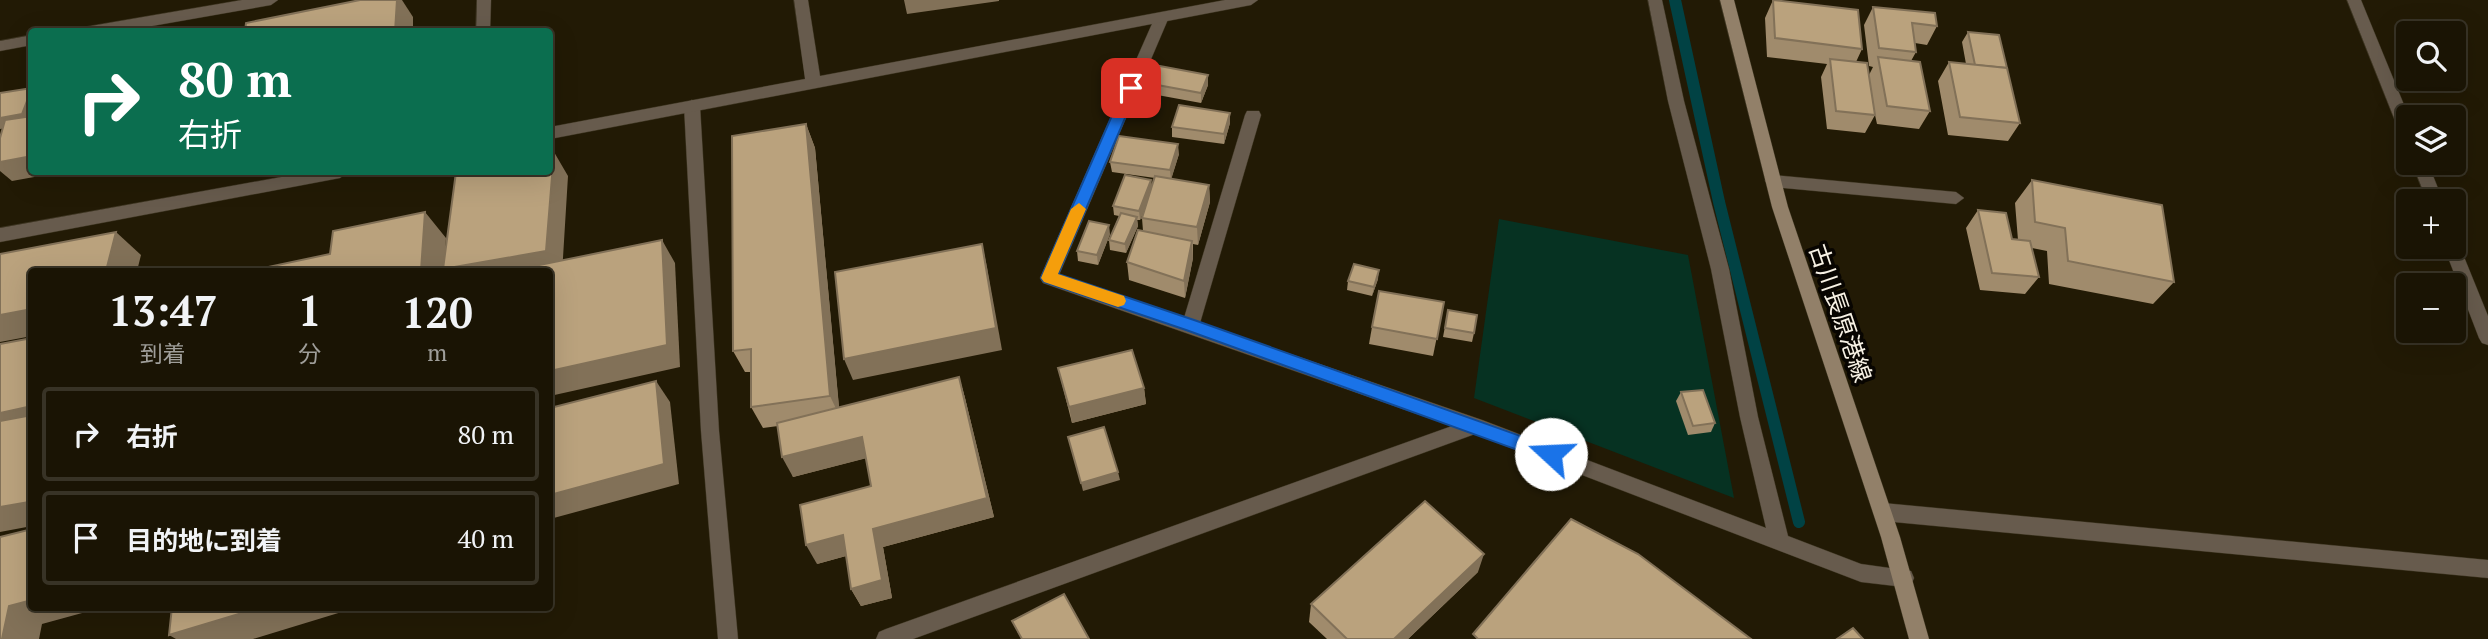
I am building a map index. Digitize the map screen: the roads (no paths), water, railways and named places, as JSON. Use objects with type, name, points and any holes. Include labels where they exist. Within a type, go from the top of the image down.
[{"type":"main road","name":"古川長原港線","points":[[1727,0],[1751,106],[1788,236],[1883,512],[1904,578],[1919,639]]},
{"type":"street","points":[[108,28],[271,0]]},
{"type":"street","points":[[482,28],[484,0]]},
{"type":"street","points":[[802,0],[813,82]]},
{"type":"street","points":[[553,131],[1251,0]]},
{"type":"street","points":[[1655,0],[1676,100],[1720,269],[1749,417],[1779,540]]},
{"type":"street","points":[[2354,0],[2397,105]]},
{"type":"street","points":[[1162,17],[1049,278],[1191,325],[1475,426],[1861,573],[1904,578]]},
{"type":"street","points":[[0,46],[28,41]]},
{"type":"street","points":[[692,106],[710,431],[728,639]]},
{"type":"street","points":[[1191,325],[1253,115]]},
{"type":"street","points":[[0,235],[324,175]]},
{"type":"street","points":[[1773,181],[1956,198]]},
{"type":"street","points":[[2457,259],[2488,338]]},
{"type":"street","points":[[886,639],[1475,426]]},
{"type":"street","points":[[1883,512],[2488,569]]},
{"type":"waterway","points":[[1675,0],[1719,202],[1799,522]]}]
